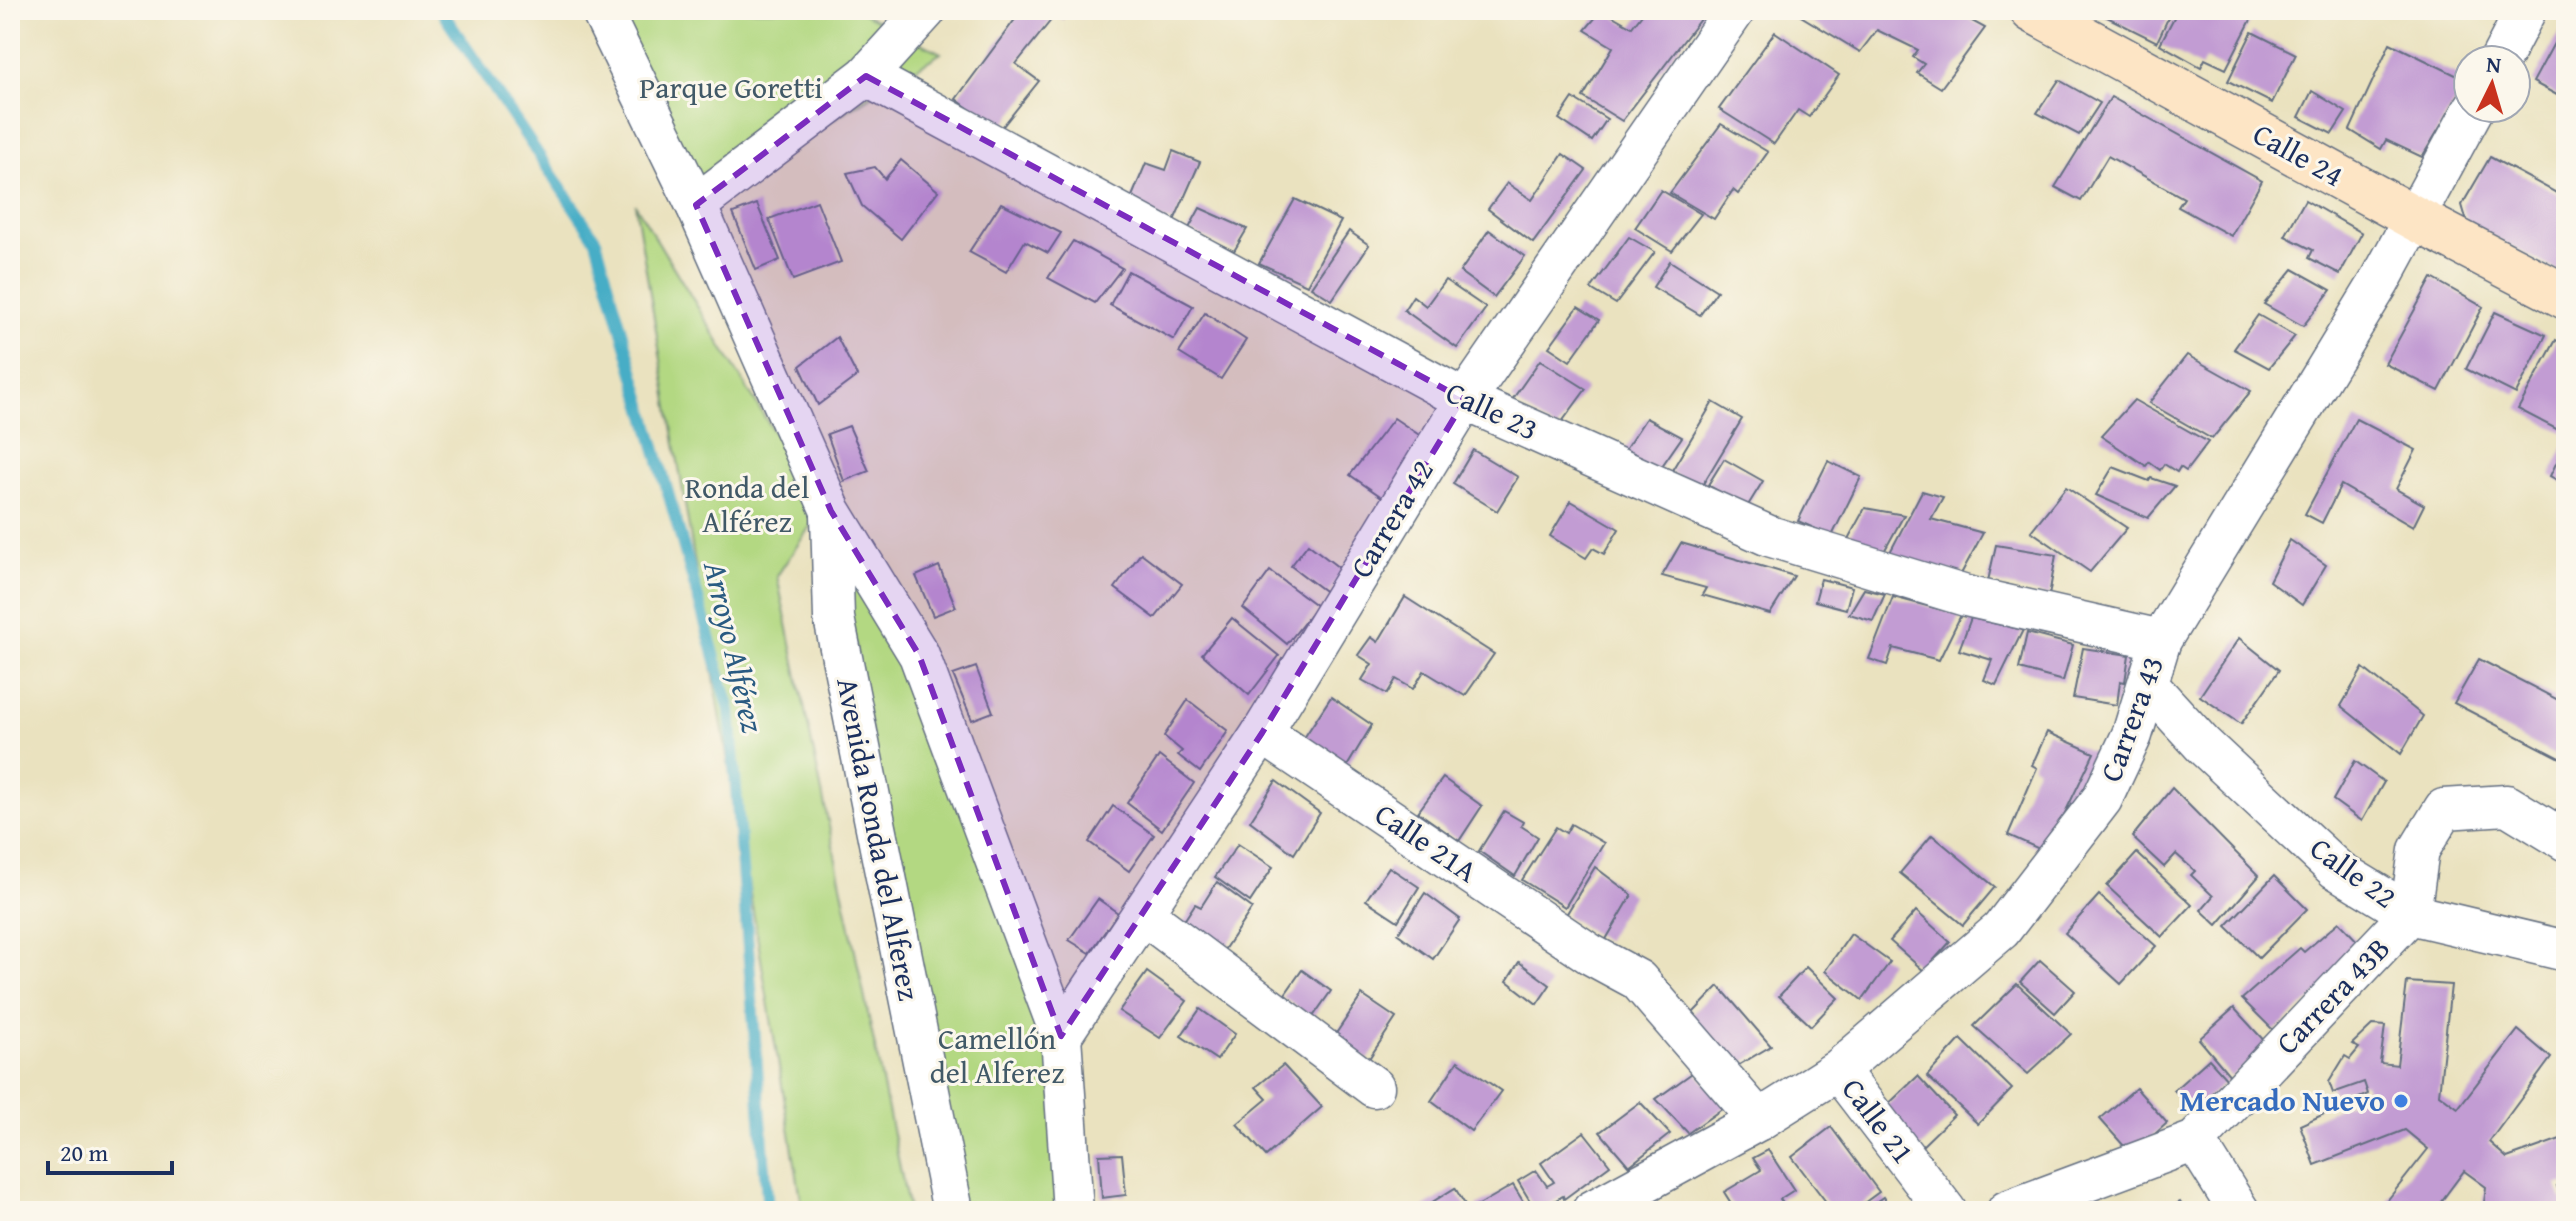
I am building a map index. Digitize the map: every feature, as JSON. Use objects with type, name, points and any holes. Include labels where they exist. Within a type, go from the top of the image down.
[{"type":"main road","name":"Calle 24","points":[[2032,10],[2566,297]]},
{"type":"street","points":[[601,10],[696,205],[831,511],[919,655],[1061,1036],[1073,1211]]},
{"type":"street","points":[[696,205],[866,76],[926,10]]},
{"type":"street","name":"Carrera 42","points":[[1061,1036],[1262,733],[1465,400],[1735,10]]},
{"type":"street","points":[[2508,44],[2526,10]]},
{"type":"street","name":"Calle 23","points":[[866,76],[1465,400],[1769,536],[1966,596],[2161,640]]},
{"type":"street","name":"Carrera 43","points":[[1592,1211],[1759,1120],[1838,1070],[2001,930],[2102,799],[2132,735],[2161,640],[2416,219],[2466,124]]},
{"type":"street","name":"Avenida Ronda del Alferez","points":[[831,511],[834,618],[953,1211]]},
{"type":"street","name":"Calle 22","points":[[2149,686],[2203,745],[2336,869],[2410,914],[2566,951]]},
{"type":"street","name":"Calle 21A","points":[[1262,733],[1590,954],[1638,980],[1759,1120]]},
{"type":"street","points":[[2410,914],[2419,850],[2444,809],[2507,805],[2566,841]]},
{"type":"street","points":[[1143,914],[1374,1087]]},
{"type":"street","name":"Carrera 43B","points":[[2007,1211],[2195,1141],[2410,914]]},
{"type":"street","name":"Calle 21","points":[[1838,1070],[1946,1211]]},
{"type":"street","points":[[2195,1141],[2239,1211]]},
{"type":"highlighted area","points":[[866,76],[1465,400],[1262,733],[1061,1036],[919,655],[831,511],[696,205]]},
{"type":"green space","name":"Parque Goretti","points":[[609,10],[857,10],[941,53],[697,203]]},
{"type":"green space","name":"Ronda del Alférez","points":[[635,204],[821,510],[777,576],[909,1211],[803,1211]]},
{"type":"green space","name":"Camellón del Alferez","points":[[831,511],[919,655],[1061,1036],[1073,1211],[959,1211]]},
{"type":"building","points":[[1022,10],[1041,10],[1052,19],[1016,64],[1039,81],[999,131],[956,99]]},
{"type":"building","points":[[1052,10],[1071,10],[1063,20]]},
{"type":"building","points":[[1602,10],[1632,27],[1645,10],[1707,10],[1622,121],[1583,97],[1613,47],[1585,30]]},
{"type":"building","points":[[1791,10],[1952,10],[1985,28],[1941,88],[1917,73],[1924,64],[1913,57],[1918,50],[1877,30],[1860,52]]},
{"type":"building","points":[[2093,10],[2172,10],[2157,42]]},
{"type":"building","points":[[2178,10],[2256,10],[2226,69],[2205,59],[2201,67],[2160,44]]},
{"type":"building","points":[[2566,21],[2566,100],[2533,82]]},
{"type":"building","points":[[1775,32],[1839,75],[1809,117],[1798,110],[1774,144],[1719,109]]},
{"type":"building","points":[[2252,32],[2296,54],[2272,103],[2228,81]]},
{"type":"building","points":[[2390,43],[2452,73],[2452,107],[2422,157],[2386,140],[2381,149],[2350,130]]},
{"type":"building","points":[[2059,80],[2100,103],[2079,135],[2037,113]]},
{"type":"building","points":[[2312,91],[2346,112],[2332,134],[2299,117]]},
{"type":"building","points":[[2111,97],[2262,181],[2231,236],[2178,207],[2184,198],[2108,156],[2081,201],[2055,187]]},
{"type":"building","points":[[1573,98],[1607,119],[1592,141],[1559,119]]},
{"type":"building","points":[[1721,124],[1768,152],[1738,194],[1733,190],[1714,219],[1670,193]]},
{"type":"building","points":[[1173,151],[1200,162],[1173,223],[1128,206],[1146,163],[1166,170]]},
{"type":"building","points":[[1563,154],[1586,170],[1533,243],[1488,209],[1507,183],[1532,200]]},
{"type":"building","points":[[2490,157],[2566,198],[2566,260],[2560,272],[2467,222],[2462,205]]},
{"type":"building","points":[[901,160],[938,191],[901,239],[862,206],[847,173],[875,167],[885,179]]},
{"type":"building","points":[[1661,190],[1701,214],[1672,251],[1635,228]]},
{"type":"building","points":[[1295,199],[1341,221],[1307,285],[1259,263]]},
{"type":"building","points":[[2305,200],[2362,233],[2340,274],[2309,258],[2313,250],[2285,236]]},
{"type":"building","points":[[817,201],[841,262],[793,280],[769,219]]},
{"type":"building","points":[[1001,203],[1061,233],[1048,253],[1025,241],[1006,272],[969,252]]},
{"type":"building","points":[[757,204],[780,260],[756,270],[733,213]]},
{"type":"building","points":[[1200,208],[1247,229],[1234,251],[1188,230]]},
{"type":"building","points":[[1489,230],[1525,256],[1494,297],[1460,272]]},
{"type":"building","points":[[1349,231],[1369,245],[1332,300],[1311,287]]},
{"type":"building","points":[[1629,237],[1655,252],[1616,304],[1591,289]]},
{"type":"building","points":[[1073,241],[1122,268],[1095,303],[1048,278]]},
{"type":"building","points":[[1670,261],[1717,291],[1700,315],[1653,287]]},
{"type":"building","points":[[2293,269],[2331,290],[2303,326],[2264,304]]},
{"type":"building","points":[[1128,271],[1193,306],[1174,340],[1110,305]]},
{"type":"building","points":[[2432,278],[2483,307],[2439,391],[2385,364]]},
{"type":"building","points":[[1445,280],[1486,308],[1457,348],[1404,310],[1413,296],[1426,306]]},
{"type":"building","points":[[1578,307],[1599,320],[1570,361],[1549,347]]},
{"type":"building","points":[[2495,312],[2546,335],[2516,394],[2466,369]]},
{"type":"building","points":[[1205,313],[1246,340],[1221,379],[1179,353]]},
{"type":"building","points":[[2258,315],[2295,336],[2269,368],[2234,349]]},
{"type":"building","points":[[837,337],[857,376],[818,405],[800,366]]},
{"type":"building","points":[[2556,340],[2566,346],[2566,434],[2518,409]]},
{"type":"building","points":[[2187,355],[2251,391],[2212,439],[2149,403]]},
{"type":"building","points":[[1540,360],[1586,389],[1556,430],[1512,400]]},
{"type":"building","points":[[2134,400],[2208,442],[2186,471],[2180,467],[2177,472],[2164,464],[2160,470],[2149,462],[2146,466],[2101,436]]},
{"type":"building","points":[[1713,402],[1742,419],[1700,489],[1671,472]]},
{"type":"building","points":[[1394,418],[1434,445],[1392,504],[1350,475]]},
{"type":"building","points":[[1646,418],[1682,437],[1655,476],[1619,459]]},
{"type":"building","points":[[2356,419],[2416,450],[2396,489],[2424,505],[2413,527],[2341,485],[2322,523],[2305,514]]},
{"type":"building","points":[[849,426],[869,471],[844,481],[827,434]]},
{"type":"building","points":[[2566,443],[2566,485],[2550,476]]},
{"type":"building","points":[[1473,450],[1518,477],[1497,511],[1453,484]]},
{"type":"building","points":[[1724,459],[1763,481],[1747,507],[1708,485]]},
{"type":"building","points":[[1828,461],[1861,477],[1832,536],[1798,521]]},
{"type":"building","points":[[2113,467],[2149,481],[2151,478],[2175,486],[2148,518],[2096,495]]},
{"type":"building","points":[[2066,487],[2127,528],[2090,572],[2031,531]]},
{"type":"building","points":[[1922,491],[1943,497],[1931,519],[1983,533],[1961,574],[1887,558]]},
{"type":"building","points":[[1571,501],[1619,529],[1604,554],[1593,548],[1586,558],[1550,536]]},
{"type":"building","points":[[1865,508],[1904,515],[1881,557],[1843,548]]},
{"type":"building","points":[[2290,540],[2326,565],[2302,605],[2269,581]]},
{"type":"building","points":[[1681,543],[1794,576],[1770,614],[1702,595],[1706,588],[1662,576]]},
{"type":"building","points":[[1308,544],[1343,571],[1327,593],[1291,566]]},
{"type":"building","points":[[1996,545],[2056,555],[2049,596],[1988,581]]},
{"type":"building","points":[[1141,553],[1182,584],[1155,618],[1115,588]]},
{"type":"building","points":[[939,566],[956,607],[933,616],[916,576]]},
{"type":"building","points":[[1270,571],[1317,606],[1287,644],[1243,608]]},
{"type":"building","points":[[1821,579],[1852,587],[1846,609],[1815,601]]},
{"type":"building","points":[[1864,589],[1885,594],[1873,621],[1849,614]]},
{"type":"building","points":[[1405,597],[1494,654],[1465,696],[1424,671],[1413,689],[1396,679],[1387,694],[1362,680],[1372,664],[1358,655],[1371,637],[1378,642]]},
{"type":"building","points":[[1893,597],[1961,615],[1939,660],[1893,648],[1887,665],[1869,659]]},
{"type":"building","points":[[1232,618],[1279,656],[1249,695],[1202,654]]},
{"type":"building","points":[[1971,618],[2023,630],[1996,685],[1984,680],[1992,660],[1959,650]]},
{"type":"building","points":[[2027,633],[2073,645],[2063,681],[2019,669]]},
{"type":"building","points":[[2239,638],[2279,670],[2241,724],[2200,696]]},
{"type":"building","points":[[2083,648],[2129,655],[2125,682],[2120,681],[2117,705],[2073,698]]},
{"type":"building","points":[[2479,659],[2566,704],[2564,760],[2454,703]]},
{"type":"building","points":[[976,667],[993,712],[972,720],[953,675]]},
{"type":"building","points":[[2363,668],[2423,716],[2401,754],[2341,706]]},
{"type":"building","points":[[1331,697],[1372,725],[1346,768],[1304,738]]},
{"type":"building","points":[[1188,700],[1228,731],[1200,772],[1178,755],[1182,751],[1164,736]]},
{"type":"building","points":[[2047,732],[2094,753],[2046,852],[2008,835],[2037,768],[2032,765]]},
{"type":"building","points":[[1159,756],[1194,783],[1162,830],[1127,803]]},
{"type":"building","points":[[2355,761],[2384,782],[2362,821],[2333,800]]},
{"type":"building","points":[[1443,778],[1482,806],[1459,841],[1418,812]]},
{"type":"building","points":[[1276,781],[1320,813],[1294,854],[1250,821]]},
{"type":"building","points":[[2172,788],[2259,876],[2217,925],[2201,910],[2213,896],[2191,875],[2195,871],[2176,854],[2164,867],[2132,837]]},
{"type":"building","points":[[1113,806],[1154,835],[1129,871],[1089,842]]},
{"type":"building","points":[[1504,811],[1523,822],[1521,826],[1538,837],[1515,876],[1479,851]]},
{"type":"building","points":[[1571,824],[1604,843],[1565,907],[1522,880],[1556,827],[1566,833]]},
{"type":"building","points":[[1932,835],[1995,887],[1963,925],[1900,873]]},
{"type":"building","points":[[1238,844],[1273,867],[1250,902],[1215,877]]},
{"type":"building","points":[[2137,853],[2192,905],[2162,937],[2107,886]]},
{"type":"building","points":[[1389,867],[1419,887],[1398,921],[1366,900]]},
{"type":"building","points":[[1595,867],[1632,895],[1605,941],[1566,915]]},
{"type":"building","points":[[2274,876],[2307,909],[2259,958],[2226,926]]},
{"type":"building","points":[[1217,882],[1252,908],[1222,953],[1182,924],[1195,904],[1201,907]]},
{"type":"building","points":[[1425,893],[1460,919],[1433,959],[1398,934]]},
{"type":"building","points":[[2099,895],[2156,946],[2121,984],[2065,933]]},
{"type":"building","points":[[1098,899],[1118,913],[1090,953],[1069,940]]},
{"type":"building","points":[[1916,911],[1950,942],[1924,971],[1890,941]]},
{"type":"building","points":[[2339,922],[2367,951],[2274,1031],[2242,999],[2300,948],[2304,952]]},
{"type":"building","points":[[1851,934],[1890,962],[1862,1000],[1825,971]]},
{"type":"building","points":[[2040,960],[2075,991],[2055,1013],[2020,982]]},
{"type":"building","points":[[1519,962],[1550,985],[1537,1004],[1507,981]]},
{"type":"building","points":[[1806,967],[1838,998],[1811,1026],[1779,996]]},
{"type":"building","points":[[1302,970],[1331,991],[1312,1018],[1283,997]]},
{"type":"building","points":[[1147,972],[1187,1001],[1160,1038],[1119,1011]]},
{"type":"building","name":"Mercado Nuevo","points":[[2407,982],[2451,985],[2439,1094],[2458,1108],[2518,1030],[2551,1058],[2489,1142],[2507,1158],[2566,1137],[2566,1183],[2557,1186],[2562,1200],[2566,1199],[2566,1211],[2483,1211],[2486,1187],[2464,1171],[2434,1211],[2379,1211],[2428,1149],[2405,1130],[2315,1165],[2300,1125],[2368,1094],[2364,1082],[2333,1093],[2329,1082],[2345,1056],[2350,1059],[2359,1048],[2352,1044],[2372,1025],[2385,1026],[2380,1063],[2397,1065]]},
{"type":"building","points":[[2017,984],[2071,1034],[2028,1074],[1974,1026]]},
{"type":"building","points":[[1719,986],[1771,1046],[1737,1066],[1691,1015]]},
{"type":"building","points":[[1362,995],[1396,1018],[1368,1060],[1335,1035]]},
{"type":"building","points":[[2234,1008],[2268,1045],[2231,1077],[2199,1039]]},
{"type":"building","points":[[1200,1009],[1235,1034],[1217,1060],[1181,1036]]},
{"type":"building","points":[[1961,1039],[2012,1089],[1978,1124],[1927,1076]]},
{"type":"building","points":[[2209,1059],[2228,1080],[2193,1110],[2174,1090]]},
{"type":"building","points":[[1458,1061],[1501,1091],[1471,1131],[1431,1101]]},
{"type":"building","points":[[1283,1065],[1322,1107],[1266,1156],[1237,1124],[1267,1099],[1256,1087]]},
{"type":"building","points":[[1695,1071],[1726,1106],[1688,1133],[1656,1099]]},
{"type":"building","points":[[1918,1076],[1954,1115],[1917,1151],[1880,1112]]},
{"type":"building","points":[[2136,1088],[2167,1123],[2132,1155],[2100,1119]]},
{"type":"building","points":[[1640,1102],[1670,1134],[1629,1166],[1600,1132]]},
{"type":"building","points":[[1831,1127],[1879,1192],[1853,1211],[1833,1211],[1792,1157]]},
{"type":"building","points":[[1584,1132],[1610,1165],[1564,1199],[1563,1196],[1536,1211],[1518,1181],[1536,1170],[1547,1186],[1554,1182],[1541,1163]]},
{"type":"building","points":[[1768,1150],[1794,1190],[1780,1199],[1788,1211],[1736,1211],[1724,1192],[1761,1170],[1753,1158]]},
{"type":"building","points":[[1122,1154],[1126,1195],[1102,1198],[1099,1155]]},
{"type":"building","points":[[1513,1185],[1529,1211],[1480,1211],[1477,1206]]},
{"type":"building","points":[[1455,1188],[1469,1211],[1418,1211]]},
{"type":"building","points":[[1883,1197],[1893,1211],[1863,1211]]},
{"type":"building","points":[[2180,1202],[2185,1211],[2162,1211]]},
{"type":"waterway","name":"Arroyo Alférez","points":[[441,10],[596,240],[730,710],[768,1211]]},
{"type":"place","name":"Mercado Nuevo","points":[[2401,1101]]}]
